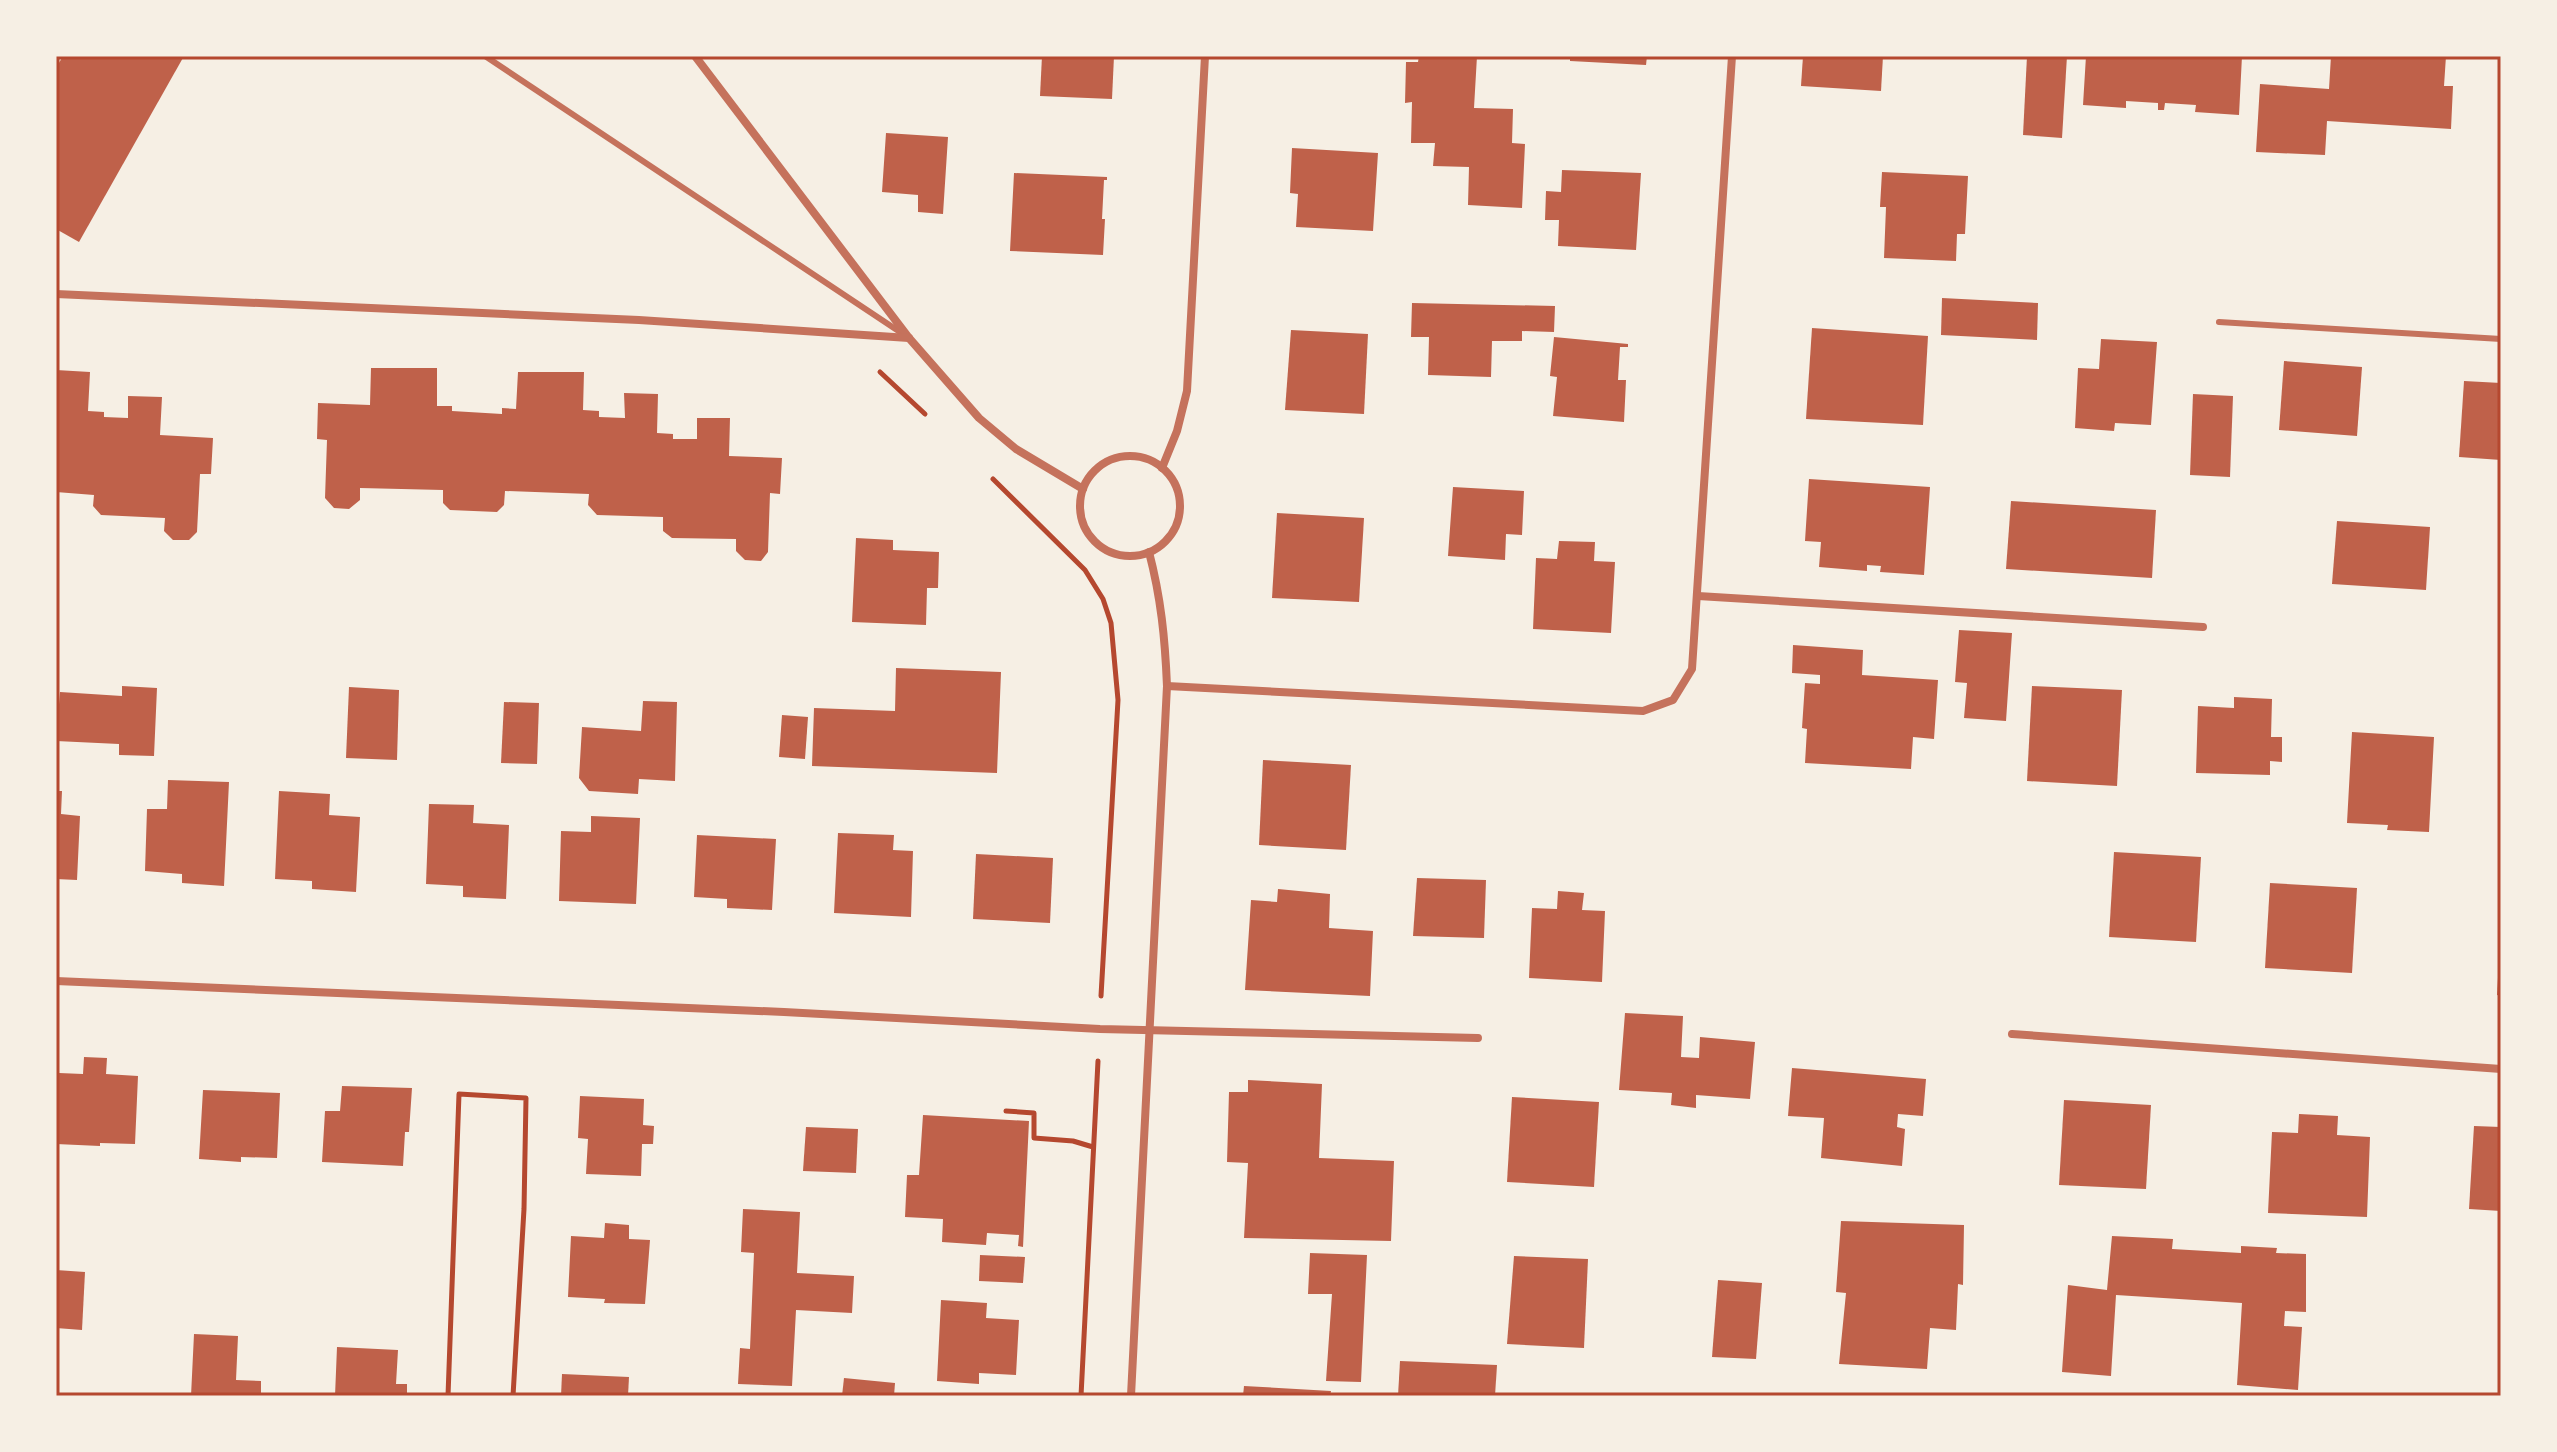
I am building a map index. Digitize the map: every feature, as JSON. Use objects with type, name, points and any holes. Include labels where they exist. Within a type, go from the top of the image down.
[{"type":"street","points":[[695,56],[909,338],[979,418],[1016,449],[1083,489]]},
{"type":"street","points":[[1162,468],[1177,431],[1187,391],[1205,56]]},
{"type":"street","points":[[1167,686],[1643,711],[1673,700],[1692,669],[1732,56]]},
{"type":"street","points":[[56,294],[639,320],[909,338]]},
{"type":"street","points":[[1117,458],[1148,460],[1162,468],[1176,488],[1180,514],[1174,530],[1164,543],[1133,557],[1117,555],[1102,548],[1082,522],[1080,506],[1083,489],[1090,476],[1102,465],[1117,458]]},
{"type":"street","points":[[1131,1396],[1167,686],[1162,610],[1149,552]]},
{"type":"street","points":[[1698,596],[2203,627]]},
{"type":"street","points":[[56,981],[1150,1030],[1478,1038]]},
{"type":"street","points":[[2012,1034],[2501,1069]]},
{"type":"lane","points":[[485,56],[909,338]]},
{"type":"lane","points":[[2219,322],[2501,339]]},
{"type":"path","points":[[873,368],[929,418]]},
{"type":"path","points":[[992,479],[1085,570],[1103,599],[1111,623],[1118,700],[1101,1001]]},
{"type":"path","points":[[1081,1396],[1097,1071]]},
{"type":"path","points":[[448,1396],[459,1094],[526,1098],[524,1209],[513,1396]]},
{"type":"path","points":[[1006,1111],[1034,1113],[1034,1138],[1073,1141],[1093,1147]]},
{"type":"building","points":[[63,56],[184,56],[79,242],[56,229],[56,68]]},
{"type":"building","points":[[1042,56],[1114,56],[1112,99],[1040,96]]},
{"type":"building","points":[[1419,56],[1477,56],[1474,108],[1513,109],[1512,143],[1525,144],[1522,208],[1468,205],[1469,167],[1433,166],[1435,143],[1411,143],[1412,102],[1405,103],[1406,62],[1418,62]]},
{"type":"building","points":[[1570,56],[1647,56],[1646,65],[1570,61]]},
{"type":"building","points":[[1803,56],[1883,56],[1881,91],[1801,86]]},
{"type":"building","points":[[2027,56],[2067,56],[2062,138],[2023,135]]},
{"type":"building","points":[[2086,56],[2242,56],[2239,115],[2195,112],[2196,105],[2165,103],[2164,110],[2158,110],[2158,103],[2126,101],[2126,108],[2083,105]]},
{"type":"building","points":[[2331,56],[2446,56],[2444,86],[2453,86],[2451,129],[2327,121],[2325,155],[2256,152],[2260,84],[2329,89]]},
{"type":"building","points":[[886,133],[948,137],[943,214],[918,212],[918,195],[882,192]]},
{"type":"building","points":[[1292,148],[1378,153],[1373,231],[1296,227],[1298,194],[1290,193]]},
{"type":"building","points":[[1562,170],[1641,173],[1636,250],[1558,246],[1559,220],[1545,220],[1546,191],[1561,192]]},
{"type":"building","points":[[1882,172],[1968,176],[1965,234],[1957,234],[1956,261],[1884,258],[1886,207],[1880,207]]},
{"type":"building","points":[[1014,173],[1107,177],[1104,180],[1102,219],[1105,219],[1103,255],[1010,251]]},
{"type":"building","points":[[1942,298],[2038,303],[2037,340],[1941,335]]},
{"type":"building","points":[[1412,303],[1555,306],[1554,332],[1522,331],[1522,341],[1492,341],[1491,377],[1428,375],[1429,337],[1411,337]]},
{"type":"building","points":[[1812,328],[1928,336],[1923,425],[1806,419]]},
{"type":"building","points":[[1291,330],[1368,334],[1364,414],[1285,410]]},
{"type":"building","points":[[1554,337],[1628,344],[1628,347],[1620,347],[1618,380],[1626,380],[1624,422],[1553,416],[1557,377],[1550,376]]},
{"type":"building","points":[[2101,339],[2157,342],[2151,425],[2115,423],[2114,431],[2075,428],[2078,368],[2099,369]]},
{"type":"building","points":[[2284,361],[2362,367],[2357,436],[2279,430]]},
{"type":"building","points":[[371,368],[437,368],[437,406],[452,406],[452,411],[502,414],[502,408],[516,409],[518,372],[584,372],[583,410],[599,411],[599,417],[625,418],[624,393],[658,394],[657,433],[673,434],[673,439],[697,439],[697,418],[730,418],[729,456],[782,458],[780,494],[770,493],[768,552],[761,561],[745,560],[736,551],[736,539],[672,538],[663,531],[663,517],[597,515],[588,505],[589,494],[505,491],[504,505],[497,512],[450,510],[443,503],[443,490],[360,488],[360,500],[349,509],[334,508],[325,498],[327,440],[317,439],[318,403],[370,405]]},
{"type":"building","points":[[56,370],[90,372],[88,411],[104,412],[104,417],[128,418],[128,396],[162,397],[160,435],[213,438],[211,474],[200,474],[197,532],[189,540],[173,540],[164,531],[165,518],[101,515],[93,506],[94,495],[56,492]]},
{"type":"building","points":[[2464,381],[2501,383],[2501,460],[2459,457]]},
{"type":"building","points":[[2193,394],[2233,396],[2230,477],[2190,475]]},
{"type":"building","points":[[1809,479],[1930,487],[1924,575],[1880,572],[1881,566],[1867,565],[1867,571],[1819,567],[1821,542],[1805,541]]},
{"type":"building","points":[[1453,487],[1524,491],[1522,535],[1506,534],[1505,560],[1448,556]]},
{"type":"building","points":[[2011,501],[2156,510],[2152,578],[2006,569]]},
{"type":"building","points":[[1277,513],[1364,518],[1359,602],[1272,598]]},
{"type":"building","points":[[2337,521],[2430,527],[2426,590],[2332,584]]},
{"type":"building","points":[[856,538],[893,540],[893,550],[939,552],[938,588],[927,588],[926,625],[852,622]]},
{"type":"building","points":[[1559,541],[1595,542],[1594,561],[1615,562],[1611,633],[1533,629],[1536,558],[1557,559]]},
{"type":"building","points":[[1959,630],[2012,633],[2006,721],[1964,718],[1967,683],[1955,682]]},
{"type":"building","points":[[1793,645],[1863,650],[1862,675],[1938,680],[1934,739],[1913,737],[1911,769],[1805,763],[1807,729],[1802,728],[1805,683],[1820,684],[1820,675],[1792,673]]},
{"type":"building","points":[[896,668],[1001,672],[997,773],[812,766],[814,708],[895,711]]},
{"type":"building","points":[[122,686],[157,688],[154,756],[119,755],[119,744],[56,741],[60,692],[122,696]]},
{"type":"building","points":[[2032,686],[2122,690],[2117,786],[2027,781]]},
{"type":"building","points":[[349,687],[399,690],[397,760],[346,758]]},
{"type":"building","points":[[2234,697],[2272,699],[2271,737],[2282,737],[2282,762],[2270,761],[2270,775],[2196,773],[2198,706],[2234,708]]},
{"type":"building","points":[[643,701],[677,702],[675,781],[639,779],[638,794],[589,791],[579,778],[582,727],[641,731]]},
{"type":"building","points":[[504,702],[539,703],[537,764],[501,763]]},
{"type":"building","points":[[782,715],[808,717],[805,759],[779,757]]},
{"type":"building","points":[[2352,732],[2434,737],[2429,832],[2387,830],[2388,825],[2347,823]]},
{"type":"building","points":[[1263,760],[1351,765],[1346,850],[1259,845]]},
{"type":"building","points":[[168,780],[229,782],[224,886],[182,883],[182,874],[145,871],[147,809],[167,809]]},
{"type":"building","points":[[56,791],[62,791],[61,814],[80,816],[77,880],[56,879]]},
{"type":"building","points":[[279,791],[330,794],[329,815],[360,817],[356,892],[312,889],[312,881],[275,879]]},
{"type":"building","points":[[429,804],[474,805],[473,823],[509,825],[506,899],[463,897],[463,886],[426,884]]},
{"type":"building","points":[[591,816],[640,818],[636,904],[559,901],[561,831],[591,832]]},
{"type":"building","points":[[838,833],[894,835],[893,850],[913,851],[911,917],[834,913]]},
{"type":"building","points":[[697,835],[776,839],[772,910],[727,908],[727,899],[694,897]]},
{"type":"building","points":[[2114,852],[2201,857],[2196,942],[2109,937]]},
{"type":"building","points":[[976,854],[1053,858],[1050,923],[973,919]]},
{"type":"building","points":[[1417,878],[1486,880],[1484,938],[1413,936]]},
{"type":"building","points":[[2270,883],[2357,888],[2352,973],[2265,968]]},
{"type":"building","points":[[1278,889],[1330,894],[1329,928],[1373,931],[1370,996],[1245,990],[1251,900],[1277,902]]},
{"type":"building","points":[[1558,891],[1584,893],[1582,910],[1605,911],[1602,982],[1529,978],[1532,908],[1557,909]]},
{"type":"building","points":[[2501,960],[2501,996],[2497,995]]},
{"type":"building","points":[[1625,1013],[1683,1016],[1681,1057],[1699,1058],[1700,1037],[1755,1042],[1750,1099],[1696,1095],[1696,1108],[1671,1105],[1672,1093],[1619,1090]]},
{"type":"building","points":[[84,1057],[107,1058],[106,1074],[138,1076],[135,1144],[56,1144],[59,1073],[83,1074]]},
{"type":"building","points":[[1792,1068],[1926,1079],[1923,1116],[1898,1114],[1897,1127],[1905,1129],[1902,1166],[1821,1158],[1824,1118],[1788,1116]]},
{"type":"building","points":[[1248,1080],[1322,1084],[1319,1158],[1394,1161],[1391,1241],[1244,1238],[1248,1163],[1227,1162],[1229,1092],[1248,1092]]},
{"type":"building","points":[[342,1086],[412,1088],[403,1166],[322,1162],[325,1111],[340,1111]]},
{"type":"building","points":[[203,1090],[280,1093],[277,1158],[241,1157],[241,1162],[199,1159]]},
{"type":"building","points":[[580,1096],[644,1099],[643,1125],[654,1126],[653,1144],[642,1144],[641,1176],[586,1174],[588,1139],[578,1138]]},
{"type":"building","points":[[1512,1097],[1599,1102],[1594,1187],[1507,1182]]},
{"type":"building","points":[[2064,1100],[2151,1105],[2146,1189],[2059,1185]]},
{"type":"building","points":[[2299,1114],[2338,1116],[2337,1135],[2370,1137],[2367,1217],[2268,1213],[2272,1132],[2298,1133]]},
{"type":"building","points":[[923,1115],[1029,1121],[1023,1247],[1018,1246],[1019,1235],[987,1233],[986,1245],[942,1242],[943,1219],[905,1217],[907,1175],[919,1175]]},
{"type":"building","points":[[2474,1126],[2501,1127],[2501,1211],[2469,1209]]},
{"type":"building","points":[[806,1127],[858,1129],[856,1173],[803,1171]]},
{"type":"building","points":[[743,1209],[800,1212],[797,1273],[854,1276],[852,1313],[796,1310],[792,1386],[738,1384],[740,1348],[750,1349],[754,1253],[741,1252]]},
{"type":"building","points":[[1841,1221],[1964,1225],[1963,1285],[1958,1284],[1956,1330],[1930,1328],[1927,1369],[1839,1364],[1846,1293],[1836,1292]]},
{"type":"building","points":[[605,1223],[629,1225],[629,1239],[650,1240],[645,1304],[604,1303],[605,1299],[568,1297],[571,1236],[604,1238]]},
{"type":"building","points":[[2112,1236],[2173,1239],[2172,1249],[2241,1253],[2241,1246],[2277,1248],[2276,1253],[2306,1254],[2306,1312],[2285,1311],[2284,1326],[2302,1327],[2298,1390],[2237,1385],[2242,1303],[2116,1295],[2111,1376],[2062,1372],[2068,1285],[2107,1290]]},
{"type":"building","points":[[1310,1253],[1367,1255],[1361,1382],[1326,1381],[1332,1294],[1308,1294]]},
{"type":"building","points":[[980,1255],[1025,1257],[1023,1283],[979,1281]]},
{"type":"building","points":[[1514,1256],[1588,1259],[1584,1348],[1507,1344]]},
{"type":"building","points":[[56,1270],[85,1272],[82,1330],[56,1328]]},
{"type":"building","points":[[1718,1280],[1762,1283],[1756,1359],[1712,1357]]},
{"type":"building","points":[[941,1300],[987,1303],[986,1318],[1019,1320],[1016,1375],[979,1373],[979,1384],[937,1381]]},
{"type":"building","points":[[194,1334],[238,1336],[236,1380],[261,1381],[261,1396],[191,1396]]},
{"type":"building","points":[[337,1347],[398,1350],[396,1384],[407,1384],[407,1396],[335,1396]]},
{"type":"building","points":[[1400,1361],[1497,1365],[1495,1396],[1398,1396]]},
{"type":"building","points":[[562,1374],[629,1377],[628,1396],[561,1396]]},
{"type":"building","points":[[844,1378],[895,1383],[894,1396],[842,1396]]},
{"type":"building","points":[[1244,1386],[1331,1391],[1330,1396],[1243,1396]]}]
